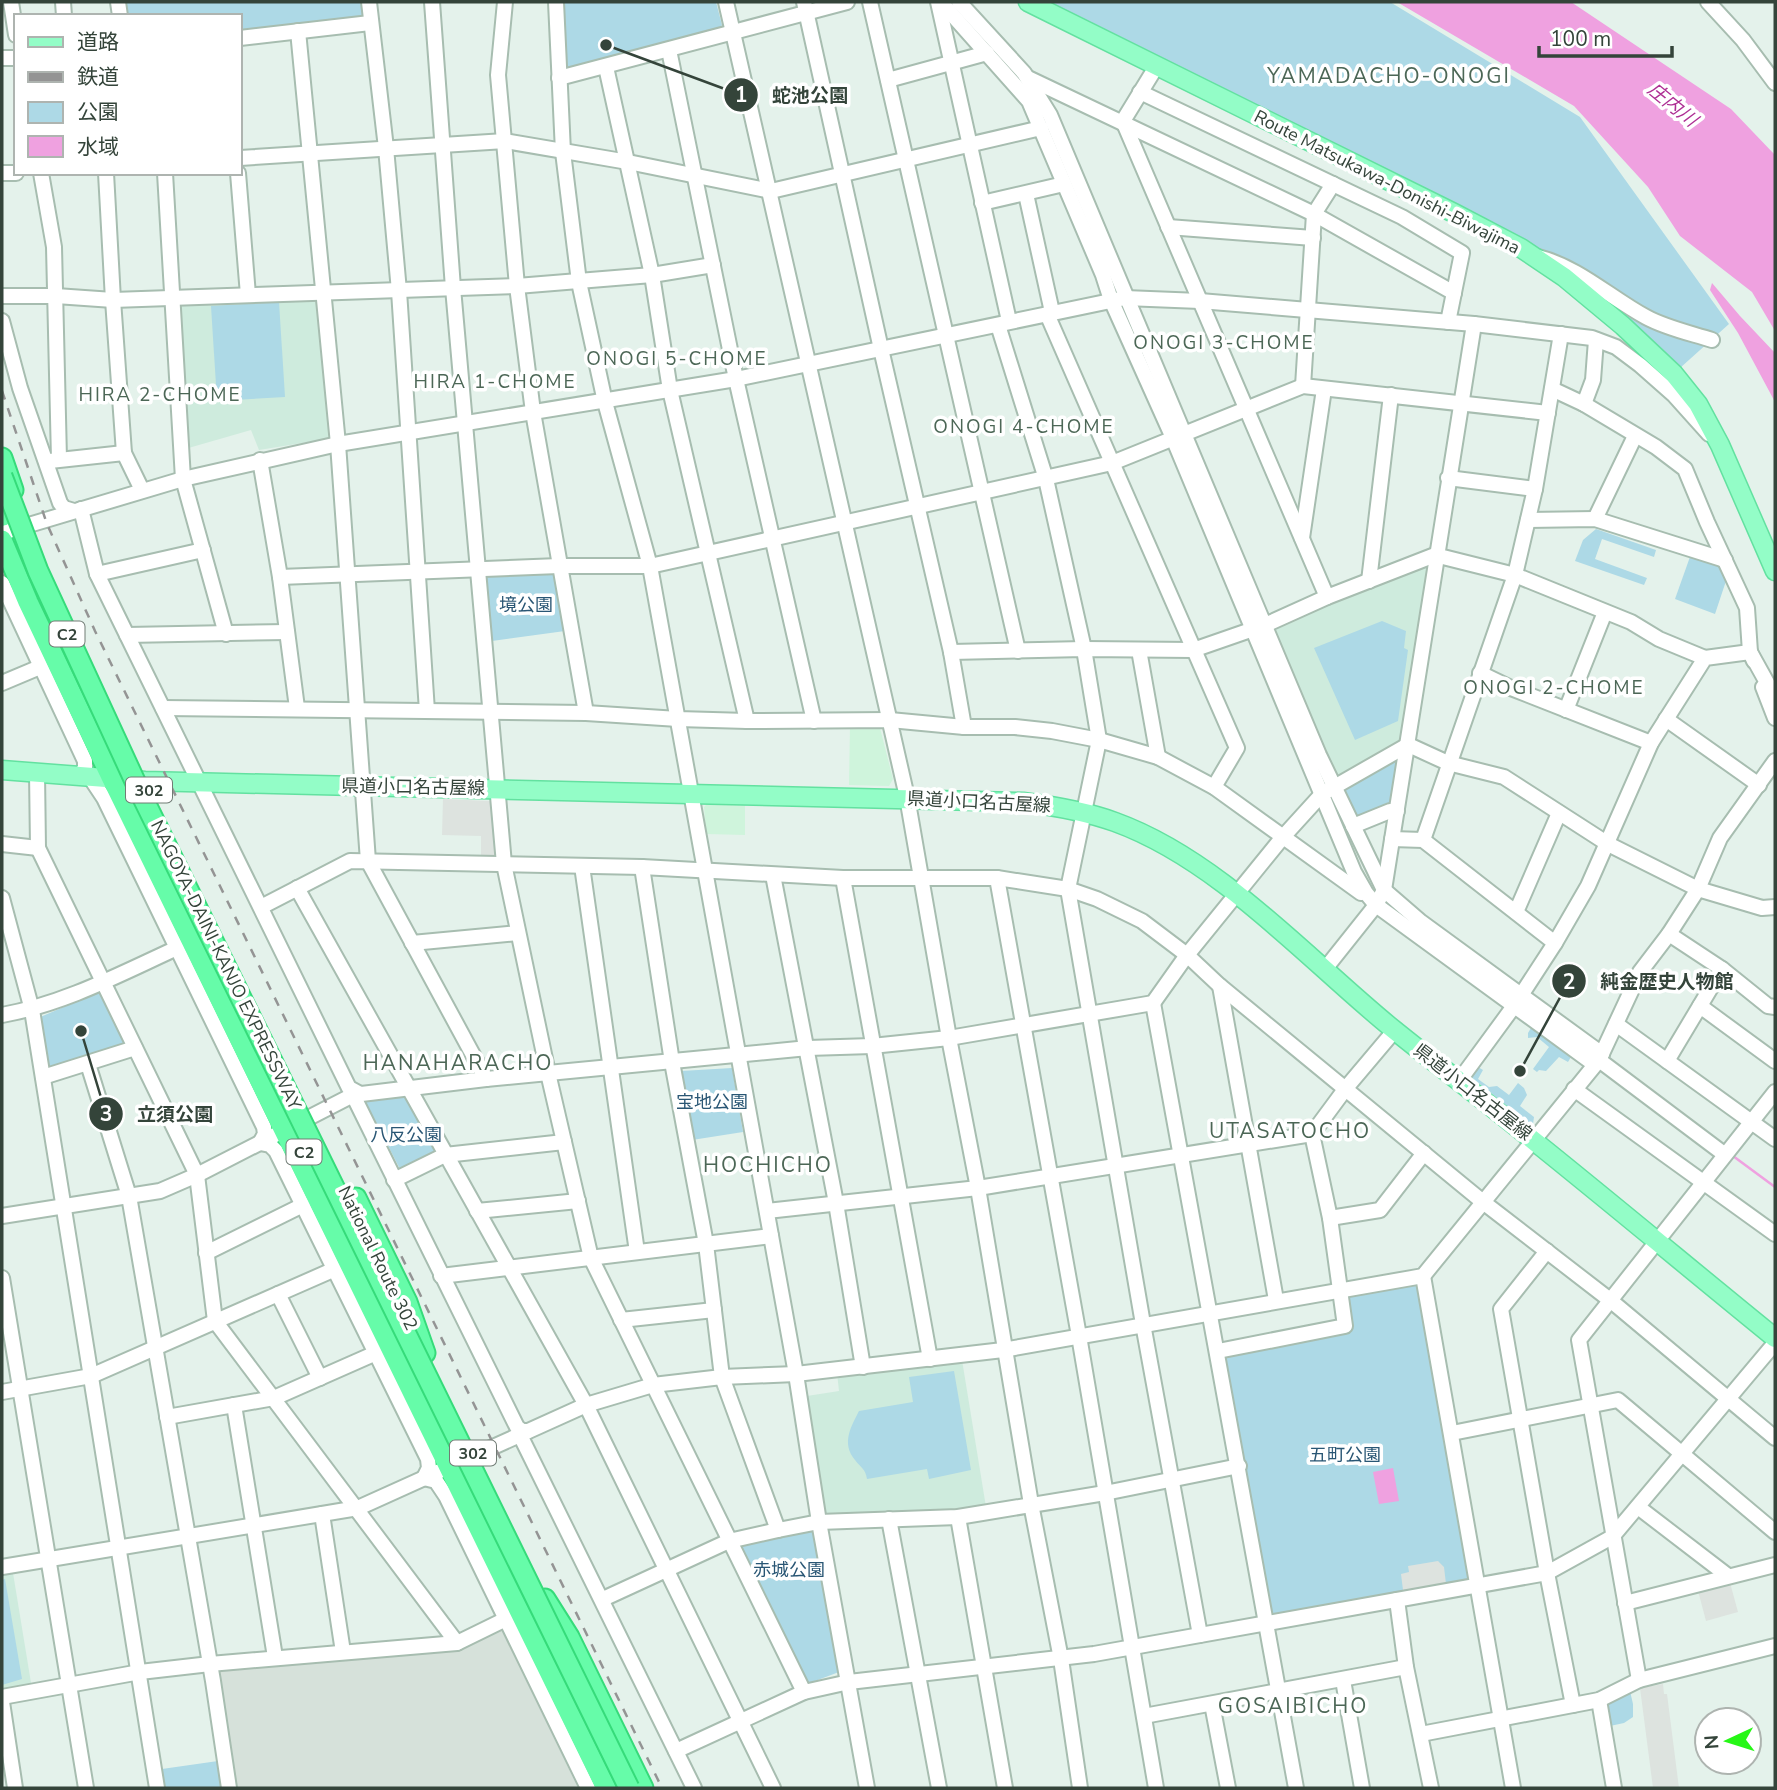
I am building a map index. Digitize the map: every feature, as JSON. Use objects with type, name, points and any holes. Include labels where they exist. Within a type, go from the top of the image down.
[{"type":"highway","name":"National Route 302","points":[[2,458],[26,526],[74,636],[638,1788]]},
{"type":"highway","name":"NAGOYA-DAINI-KANJO EXPRESSWAY","points":[[2,476],[43,581],[153,817],[629,1788]]},
{"type":"highway","name":"NAGOYA-DAINI-KANJO EXPRESSWAY","points":[[2,519],[82,694],[614,1788]]},
{"type":"highway","name":"National Route 302","points":[[2,540],[28,602],[112,779],[606,1788]]},
{"type":"highway","points":[[153,817],[190,872],[232,947],[407,1302],[425,1353]]},
{"type":"highway","points":[[545,1599],[569,1637],[643,1788]]},
{"type":"main road","name":"Route Matsukawa-Donishi-Biwajima","points":[[1028,2],[1390,180],[1531,255],[1564,277],[1674,374],[1698,404],[1720,445],[1775,571]]},
{"type":"main road","name":"県道小口名古屋線","points":[[2,770],[145,781],[907,797],[1023,802],[1085,812],[1157,841],[1236,894],[1395,1030],[1534,1140],[1775,1341]]},
{"type":"street","points":[[11,2],[14,22]]},
{"type":"street","points":[[369,2],[399,291],[427,710]]},
{"type":"street","points":[[432,2],[453,288],[503,864],[548,1073],[591,1258],[804,1692]]},
{"type":"street","points":[[505,2],[498,75],[517,286],[533,412],[586,713]]},
{"type":"street","points":[[556,2],[563,152],[579,282],[605,402],[650,566],[693,792],[867,1788]]},
{"type":"street","points":[[726,2],[907,797],[948,1038],[978,1188],[1003,1350],[1061,1659],[1080,1788]]},
{"type":"street","points":[[559,78],[733,33],[805,6],[846,2]]},
{"type":"street","points":[[870,2],[1018,651]]},
{"type":"street","points":[[939,2],[1028,100],[1103,275],[1118,299]]},
{"type":"street","points":[[939,2],[982,203],[1004,323],[1046,479],[1084,649],[1099,740],[1068,889],[1200,1635]]},
{"type":"street","points":[[959,2],[1027,78],[1050,116],[1118,299],[1179,436],[1328,791],[1354,872],[1376,905]]},
{"type":"street","points":[[1707,2],[1743,40],[1775,83]]},
{"type":"street","points":[[805,6],[951,652],[964,727]]},
{"type":"street","points":[[242,38],[370,23]]},
{"type":"street","points":[[298,32],[338,444],[365,786],[368,861],[486,1079]]},
{"type":"street","points":[[669,50],[736,379],[814,721]]},
{"type":"street","points":[[888,80],[987,53]]},
{"type":"street","points":[[606,67],[652,275],[670,390],[747,721]]},
{"type":"street","points":[[1123,121],[1156,67]]},
{"type":"street","points":[[1027,78],[1123,121],[1314,214],[1454,293]]},
{"type":"street","points":[[1140,92],[1402,217],[1462,253],[1448,322]]},
{"type":"street","points":[[1123,121],[1327,597]]},
{"type":"street","points":[[242,158],[505,141],[771,191],[1041,128]]},
{"type":"street","points":[[41,175],[54,247],[52,461],[60,503],[64,508],[78,510]]},
{"type":"street","points":[[106,175],[124,453],[142,490]]},
{"type":"street","points":[[164,175],[183,479],[226,634]]},
{"type":"street","points":[[237,175],[248,295]]},
{"type":"street","points":[[982,203],[1064,184]]},
{"type":"street","points":[[1303,386],[1314,214],[1334,184]]},
{"type":"street","points":[[1026,194],[1050,313],[1112,463],[1237,748],[1214,787]]},
{"type":"street","points":[[1168,227],[1313,238]]},
{"type":"street","points":[[1531,255],[1558,262],[1583,275],[1648,318],[1712,340]]},
{"type":"street","points":[[2,296],[171,299],[517,286],[652,275],[713,265]]},
{"type":"street","points":[[2,519],[26,526],[142,490],[260,460],[338,444],[810,366],[946,334],[1118,299],[1200,301],[1474,324],[1597,340],[1616,347],[1640,365],[1674,395],[1720,445]]},
{"type":"street","points":[[2,321],[20,388],[52,461]]},
{"type":"street","points":[[1325,969],[1376,905],[1384,890],[1474,324]]},
{"type":"street","points":[[1423,840],[1515,575],[1535,489],[1561,334]]},
{"type":"street","points":[[1584,404],[1594,371],[1597,340]]},
{"type":"street","points":[[280,577],[559,566],[650,566],[1112,463],[1303,386],[1548,413]]},
{"type":"street","points":[[1302,540],[1324,389]]},
{"type":"street","points":[[1552,389],[1584,404],[1656,447],[1685,469],[1747,608],[1751,652],[1775,718]]},
{"type":"street","points":[[1369,581],[1391,395]]},
{"type":"street","points":[[1595,519],[1635,436]]},
{"type":"street","points":[[52,461],[124,453]]},
{"type":"street","points":[[260,460],[280,577],[297,708]]},
{"type":"street","points":[[1448,478],[1535,489]]},
{"type":"street","points":[[78,510],[97,574],[349,1088],[356,1094],[441,1276],[517,1427],[524,1433],[694,1788]]},
{"type":"street","points":[[1528,520],[1595,519],[1725,560]]},
{"type":"street","points":[[97,574],[203,550]]},
{"type":"street","points":[[951,652],[1193,650],[1258,627],[1436,555],[1515,575],[1631,622],[1659,639],[1705,659],[1751,652]]},
{"type":"street","points":[[2,583],[85,761],[85,777],[104,798],[265,1130],[260,1143]]},
{"type":"street","points":[[24,633],[28,602]]},
{"type":"street","points":[[1566,710],[1605,611]]},
{"type":"street","points":[[127,635],[287,632]]},
{"type":"street","points":[[1139,650],[1158,757]]},
{"type":"street","points":[[1751,652],[1775,696]]},
{"type":"street","points":[[1459,1081],[1555,943],[1588,886],[1651,743],[1705,659]]},
{"type":"street","points":[[2,682],[40,667]]},
{"type":"street","points":[[1480,673],[1511,688],[1651,743]]},
{"type":"street","points":[[163,708],[586,713],[747,721],[890,720],[964,727],[1015,727],[1099,740],[1158,757],[1214,787],[1282,838],[1343,878],[1376,905],[1517,1001],[1724,1154]]},
{"type":"street","points":[[60,710],[86,723]]},
{"type":"street","points":[[1666,719],[1759,785]]},
{"type":"street","points":[[1296,1788],[1153,1003],[1187,955],[1282,838],[1328,791],[1406,746],[1448,763],[1504,777],[1608,844],[1698,888],[1762,908],[1775,907]]},
{"type":"street","points":[[2,1567],[358,1508],[586,1405],[653,1385],[722,1377],[796,1374],[1003,1350],[1423,1276],[1598,1060],[1640,972],[1669,934],[1698,888],[1720,838],[1775,761]]},
{"type":"street","points":[[37,773],[38,848],[197,1175],[215,1321],[457,1643]]},
{"type":"street","points":[[1328,791],[1353,826],[1384,890],[1517,1001]]},
{"type":"street","points":[[1353,826],[1390,811],[1397,811]]},
{"type":"street","points":[[1516,912],[1559,813]]},
{"type":"street","points":[[1392,839],[1423,840],[1555,943]]},
{"type":"street","points":[[2,844],[38,848]]},
{"type":"street","points":[[261,907],[350,861],[642,867],[843,878],[997,878],[1068,889],[1097,899],[1142,921],[1187,955],[1220,986],[1483,1202],[1610,1300],[1775,1438]]},
{"type":"street","points":[[582,866],[637,1252]]},
{"type":"street","points":[[642,867],[672,1062],[706,1244],[722,1377],[778,1530]]},
{"type":"street","points":[[773,876],[808,1048],[863,1367]]},
{"type":"street","points":[[843,878],[930,1359]]},
{"type":"street","points":[[997,878],[1156,1788]]},
{"type":"street","points":[[297,888],[586,1405],[773,1788]]},
{"type":"street","points":[[2,898],[32,1010],[158,1788]]},
{"type":"street","points":[[412,943],[518,933]]},
{"type":"street","points":[[1669,934],[1722,969],[1768,1006],[1775,1007]]},
{"type":"street","points":[[2,1015],[32,1010],[103,982],[177,948]]},
{"type":"street","points":[[1667,1061],[1722,969]]},
{"type":"street","points":[[1220,986],[1276,1300]]},
{"type":"street","points":[[2,1216],[160,1191],[356,1094],[808,1048],[872,1046],[948,1038],[1153,1003]]},
{"type":"street","points":[[1700,1006],[1775,1061]]},
{"type":"street","points":[[1616,1024],[1775,1139]]},
{"type":"street","points":[[767,1211],[978,1188],[1311,1134],[1395,1030]]},
{"type":"street","points":[[43,1077],[135,1048]]},
{"type":"street","points":[[88,1064],[129,1196],[229,1788]]},
{"type":"street","points":[[239,1074],[263,1087]]},
{"type":"street","points":[[1574,1089],[1775,1234]]},
{"type":"street","points":[[1639,1680],[1578,1340],[1775,1091]]},
{"type":"street","points":[[1218,1351],[1345,1326],[1330,1218],[1311,1134]]},
{"type":"street","points":[[394,1180],[446,1155],[564,1142]]},
{"type":"street","points":[[260,1143],[274,1147],[335,1269],[428,1459],[429,1468],[424,1478]]},
{"type":"street","points":[[1330,1218],[1380,1210],[1424,1153]]},
{"type":"street","points":[[477,1211],[578,1201]]},
{"type":"street","points":[[206,1253],[303,1205]]},
{"type":"street","points":[[326,1252],[325,1242],[330,1223]]},
{"type":"street","points":[[441,1276],[771,1236]]},
{"type":"street","points":[[1548,1251],[1501,1309],[1573,1705]]},
{"type":"street","points":[[2,1392],[91,1376],[335,1269]]},
{"type":"street","points":[[1423,1276],[1513,1788]]},
{"type":"street","points":[[2,1278],[86,1788]]},
{"type":"street","points":[[278,1294],[320,1378]]},
{"type":"street","points":[[621,1320],[713,1310]]},
{"type":"street","points":[[676,1751],[804,1692],[849,1682],[1061,1659],[1547,1573],[1612,1536],[1775,1341]]},
{"type":"street","points":[[167,1417],[274,1398],[376,1353]]},
{"type":"street","points":[[1452,1433],[1618,1400],[1775,1532]]},
{"type":"street","points":[[234,1405],[275,1657]]},
{"type":"street","points":[[405,1413],[426,1421]]},
{"type":"street","points":[[603,1599],[729,1541],[778,1530],[820,1522],[958,1517],[1105,1493],[1238,1466]]},
{"type":"street","points":[[424,1478],[440,1485],[588,1788]]},
{"type":"street","points":[[1637,1507],[1728,1577]]},
{"type":"street","points":[[322,1514],[343,1652]]},
{"type":"street","points":[[958,1517],[1005,1788]]},
{"type":"street","points":[[889,1519],[939,1788]]},
{"type":"street","points":[[477,1558],[482,1534]]},
{"type":"street","points":[[1625,1603],[1775,1565]]},
{"type":"street","points":[[1397,1600],[1406,1667],[1431,1788]]},
{"type":"street","points":[[10,1783],[2,1699],[140,1672],[275,1657],[457,1643],[506,1619]]},
{"type":"street","points":[[1420,1734],[1599,1700],[1639,1680],[1775,1646]]},
{"type":"street","points":[[1144,1716],[1406,1667]]},
{"type":"street","points":[[1343,1680],[1362,1788]]},
{"type":"street","points":[[1599,1700],[1615,1788]]},
{"type":"street","points":[[1212,1704],[1228,1788]]},
{"type":"street","points":[[579,1769],[578,1762],[584,1742]]},
{"type":"shaded area","points":[[319,300],[330,435],[327,439],[259,450],[251,430],[185,449],[177,309],[180,303]]},
{"type":"shaded area","points":[[1425,564],[1429,569],[1402,742],[1340,777],[1334,776],[1272,630],[1273,625]]},
{"type":"shaded area","points":[[850,726],[880,728],[893,779],[889,786],[849,785]]},
{"type":"shaded area","points":[[443,799],[489,801],[493,804],[497,858],[481,860],[481,836],[442,835]]},
{"type":"shaded area","points":[[709,802],[745,802],[745,835],[706,834],[704,807]]},
{"type":"shaded area","points":[[962,1360],[986,1507],[831,1516],[826,1514],[807,1396],[839,1391],[837,1373]]},
{"type":"shaded area","points":[[1438,1561],[1444,1567],[1446,1584],[1403,1590],[1401,1574],[1409,1572],[1408,1566]]},
{"type":"shaded area","points":[[13,1573],[32,1689],[2,1693],[2,1575]]},
{"type":"shaded area","points":[[1729,1579],[1738,1612],[1706,1621],[1697,1587]]},
{"type":"shaded area","points":[[502,1630],[578,1788],[232,1788],[213,1672],[218,1666],[332,1657]]},
{"type":"shaded area","points":[[1663,1684],[1664,1694],[1667,1694],[1679,1788],[1653,1788],[1640,1688]]},
{"type":"green space","points":[[123,2],[364,2],[365,18],[242,31],[242,14],[125,14]]},
{"type":"green space","points":[[562,2],[716,2],[722,25],[720,28],[566,71]]},
{"type":"green space","points":[[1043,2],[1390,2],[1580,117],[1729,324],[1680,368],[1512,232],[1289,131]]},
{"type":"green space","points":[[279,302],[285,397],[217,401],[211,306]]},
{"type":"green space","points":[[1596,529],[1656,550],[1654,557],[1602,539],[1595,559],[1647,578],[1644,585],[1575,561],[1583,540]]},
{"type":"green space","points":[[1691,554],[1723,565],[1727,578],[1715,614],[1675,599]]},
{"type":"green space","name":"境公園","points":[[554,572],[565,631],[492,641],[485,577]]},
{"type":"green space","points":[[1382,621],[1406,631],[1404,648],[1408,650],[1398,721],[1355,740],[1314,648]]},
{"type":"green space","points":[[1392,758],[1398,762],[1391,807],[1354,822],[1337,787]]},
{"type":"green space","points":[[99,992],[103,994],[127,1045],[52,1070],[45,1066],[38,1018]]},
{"type":"green space","points":[[1531,1028],[1571,1057],[1568,1062],[1559,1057],[1546,1071],[1537,1072],[1533,1069],[1549,1047],[1537,1037],[1528,1038]]},
{"type":"green space","points":[[1478,1067],[1483,1070],[1478,1079],[1489,1087],[1497,1086],[1509,1095],[1518,1083],[1524,1088],[1527,1095],[1520,1106],[1534,1117],[1533,1124],[1528,1123],[1471,1077]]},
{"type":"green space","name":"宝地公園","points":[[732,1068],[743,1132],[692,1140],[681,1071]]},
{"type":"green space","name":"八反公園","points":[[408,1097],[439,1154],[401,1171],[365,1101]]},
{"type":"green space","name":"五町公園","points":[[1414,1280],[1422,1286],[1471,1583],[1268,1617],[1220,1353],[1348,1327],[1344,1297]]},
{"type":"green space","points":[[954,1371],[971,1470],[929,1479],[927,1469],[867,1479],[864,1470],[851,1454],[848,1441],[859,1411],[913,1402],[909,1377]]},
{"type":"green space","name":"赤城公園","points":[[815,1528],[839,1672],[807,1684],[741,1546]]},
{"type":"green space","points":[[5,1579],[22,1679],[2,1685],[2,1580]]},
{"type":"green space","points":[[1630,1691],[1633,1717],[1624,1723],[1610,1726],[1605,1703]]},
{"type":"green space","points":[[218,1761],[222,1788],[165,1788],[162,1769]]},
{"type":"water","name":"庄内川","points":[[1397,2],[1571,2],[1731,109],[1775,155],[1775,331],[1752,292],[1680,236],[1648,187],[1574,106]]},
{"type":"water","points":[[1712,283],[1775,353],[1775,402],[1738,333],[1710,290]]},
{"type":"water","points":[[1393,1468],[1399,1501],[1379,1504],[1373,1472]]},
{"type":"waterway","points":[[1733,1156],[1775,1187]]},
{"type":"railway","points":[[2,391],[47,524],[95,631],[662,1788]]},
{"type":"place","name":"蛇池公園","points":[[606,45]]},
{"type":"place","name":"立須公園","points":[[81,1031]]},
{"type":"place","name":"純金歴史人物館","points":[[1520,1071]]},
{"type":"district","name":"YAMADACHO-ONOGI","points":[[1389,76]]},
{"type":"district","name":"ONOGI 3-CHOME","points":[[1224,342]]},
{"type":"district","name":"ONOGI 5-CHOME","points":[[677,358]]},
{"type":"district","name":"HIRA 1-CHOME","points":[[495,381]]},
{"type":"district","name":"HIRA 2-CHOME","points":[[160,394]]},
{"type":"district","name":"ONOGI 4-CHOME","points":[[1024,426]]},
{"type":"district","name":"ONOGI 2-CHOME","points":[[1554,687]]},
{"type":"district","name":"HANAHARACHO","points":[[458,1063]]},
{"type":"district","name":"UTASATOCHO","points":[[1290,1131]]},
{"type":"district","name":"HOCHICHO","points":[[768,1165]]},
{"type":"district","name":"GOSAIBICHO","points":[[1293,1706]]}]
